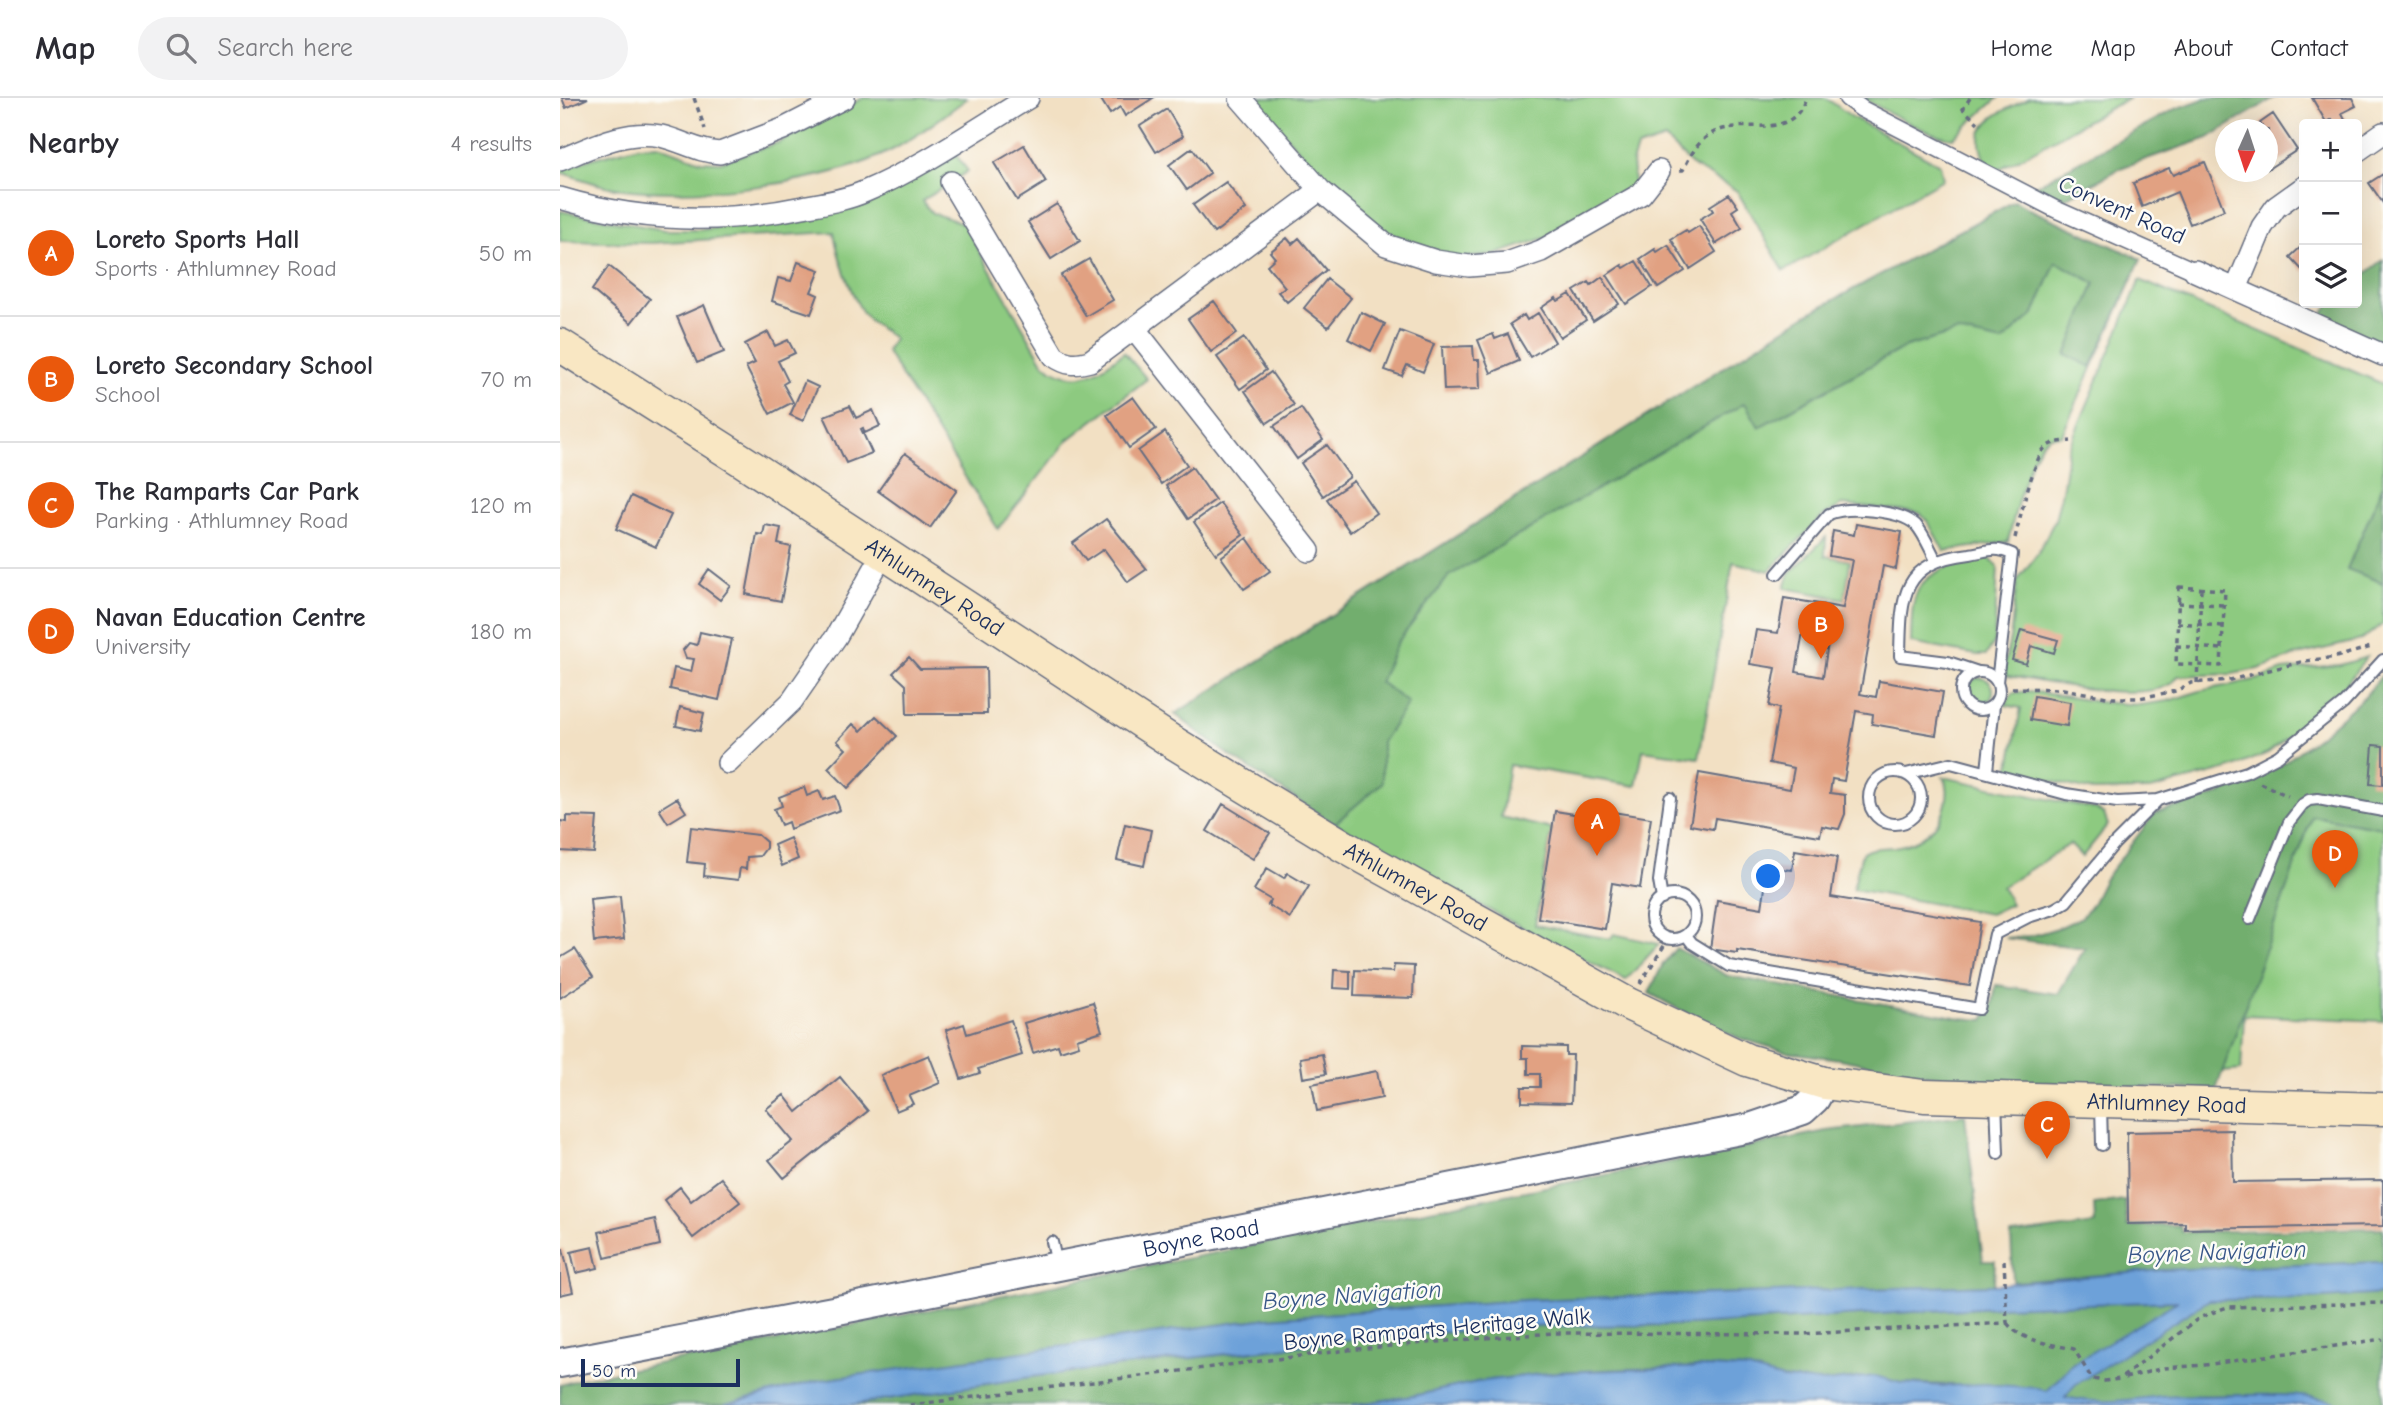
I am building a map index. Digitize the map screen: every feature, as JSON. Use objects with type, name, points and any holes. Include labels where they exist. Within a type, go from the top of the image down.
[{"type":"main road","name":"Athlumney Road","points":[[560,345],[1000,627],[1160,733],[1345,847],[1628,1004],[1747,1060],[1824,1083],[1924,1096],[2383,1109]]},
{"type":"street","points":[[560,160],[624,136],[643,134],[662,136],[720,153],[782,129],[844,98]]},
{"type":"street","points":[[560,198],[624,214],[694,219],[777,213],[836,201],[865,192],[907,170],[1028,98]]},
{"type":"street","points":[[1240,98],[1320,190],[1386,244],[1436,261],[1469,266],[1507,263],[1541,251],[1641,194],[1659,171]]},
{"type":"street","name":"Convent Road","points":[[1847,98],[1862,109],[2055,209],[2383,355]]},
{"type":"street","points":[[2362,148],[2383,133]]},
{"type":"street","points":[[951,181],[1054,356],[1075,365],[1090,361],[1320,190]]},
{"type":"street","points":[[2236,289],[2262,227],[2276,208],[2299,191]]},
{"type":"street","points":[[1135,328],[1309,551]]},
{"type":"street","points":[[728,763],[792,701],[836,637],[883,554]]},
{"type":"street","name":"Boyne Road","points":[[560,1363],[833,1311],[1055,1253],[1750,1128],[1803,1111],[1815,1099],[1824,1083]]},
{"type":"lane","points":[[1777,574],[1829,514],[1840,510],[1899,514],[1917,526],[1936,560]]},
{"type":"lane","points":[[1987,771],[1994,705],[1998,699],[2012,554],[1998,548],[1936,560],[1912,578],[1901,617],[1900,656],[1948,662],[1991,675],[1998,684]]},
{"type":"lane","points":[[1906,774],[1918,785],[1921,801],[1918,809],[1907,821],[1899,824],[1883,821],[1870,808],[1869,790],[1873,782],[1888,772],[1906,774],[1951,763],[2079,796],[2117,802],[2158,800],[2247,772],[2278,756],[2344,704],[2383,660]]},
{"type":"lane","points":[[1978,672],[1966,678],[1961,688],[1962,697],[1970,708],[1984,710],[1994,705]]},
{"type":"lane","points":[[1662,899],[1659,881],[1670,798]]},
{"type":"lane","points":[[2250,919],[2289,822],[2304,804],[2318,799],[2383,811]]},
{"type":"lane","points":[[1686,935],[1692,943],[1729,966],[1979,1009],[1995,934],[2066,902],[2114,844],[2158,800]]},
{"type":"lane","points":[[1675,895],[1690,902],[1696,918],[1693,927],[1681,938],[1669,938],[1657,931],[1653,924],[1653,907],[1662,899],[1675,895]]},
{"type":"lane","points":[[1996,1099],[1998,1153]]},
{"type":"lane","points":[[2101,1102],[2102,1145]]},
{"type":"path","points":[[694,98],[706,130],[710,152]]},
{"type":"path","points":[[1659,171],[1683,170],[1704,139],[1717,131],[1735,126],[1770,128],[1781,125],[1794,117],[1806,98]]},
{"type":"path","points":[[1970,98],[1962,109],[1978,124]]},
{"type":"path","points":[[2012,554],[2042,450],[2055,442],[2071,441]]},
{"type":"path","points":[[2179,587],[2225,590],[2221,666],[2176,664],[2178,603],[2179,587]]},
{"type":"path","points":[[2197,683],[2201,589]]},
{"type":"path","points":[[2178,603],[2224,605]]},
{"type":"path","points":[[2178,624],[2223,626]]},
{"type":"path","points":[[1998,684],[2112,698],[2139,698],[2176,691],[2197,683],[2230,680],[2305,661],[2336,657],[2383,644]]},
{"type":"path","points":[[2176,646],[2222,649]]},
{"type":"path","points":[[1628,1004],[1669,938]]},
{"type":"path","points":[[2004,1260],[2007,1323],[2015,1333],[2027,1338],[2074,1349],[2092,1379],[2120,1379],[2164,1368],[2218,1363],[2383,1339]]},
{"type":"path","points":[[2120,1379],[2199,1318],[2227,1307],[2383,1303]]},
{"type":"path","name":"Boyne Ramparts Heritage Walk","points":[[910,1405],[1356,1349],[1486,1338],[1554,1333],[1801,1334],[2007,1323]]},
{"type":"green space","points":[[863,98],[968,98],[894,149],[834,172],[798,180],[723,190],[652,191],[606,186],[560,172],[587,160],[639,146],[658,145],[701,161],[720,162],[780,142]]},
{"type":"green space","points":[[1252,98],[1826,98],[1852,117],[1940,165],[1943,179],[1784,271],[1737,191],[1693,166],[1665,139],[1637,148],[1632,163],[1634,182],[1629,189],[1545,238],[1497,254],[1456,259],[1417,248],[1375,224],[1321,175]]},
{"type":"green space","points":[[1863,98],[1998,98],[1953,138],[1920,128]]},
{"type":"green space","points":[[2030,98],[2130,98],[1995,171],[1987,167],[1980,143],[1985,125],[2007,109]]},
{"type":"green space","points":[[2206,98],[2274,98],[2239,119],[2215,119],[2215,134],[2208,138],[2123,167],[2062,200],[2035,186],[2173,110]]},
{"type":"green space","points":[[956,155],[968,171],[922,201],[932,213],[963,223],[1044,364],[1055,371],[1076,377],[1104,367],[1124,352],[1147,379],[1068,440],[998,529],[886,351],[894,339],[862,312],[842,265],[834,232],[651,243],[560,241],[560,211],[665,230],[700,230],[763,222],[875,200]]},
{"type":"green space","points":[[2015,201],[2141,259],[2062,435],[2051,436],[2036,453],[2023,484],[2008,542],[1944,551],[1920,513],[1842,505],[1823,516],[1769,571],[1733,562],[1699,758],[1643,750],[1636,786],[1509,765],[1501,817],[1552,829],[1535,925],[1610,939],[1614,934],[1659,944],[1626,980],[1451,890],[1338,825],[1282,790],[1175,714],[1808,314]]},
{"type":"green space","points":[[2015,201],[2141,259],[2091,367],[2066,355],[2095,283],[2056,262],[2034,314],[2002,342],[1957,332],[1903,348],[1759,427],[1745,403],[1449,576],[1397,643],[1380,682],[1408,703],[1382,742],[1382,783],[1334,824],[1223,751],[1175,714],[1808,314]]},
{"type":"green space","points":[[2383,260],[2383,346],[2321,318],[2327,308],[2362,308],[2362,277]]},
{"type":"green space","points":[[2140,280],[2383,384],[2383,485],[2348,568],[2383,583],[2383,624],[2361,640],[2294,656],[2258,669],[2232,674],[2178,676],[2167,686],[2149,691],[2126,692],[2072,687],[2008,676],[2003,671],[2017,581],[2038,553],[2055,520],[2068,450]]},
{"type":"green space","points":[[2383,485],[2383,583],[2347,569]]},
{"type":"green space","points":[[1826,537],[1825,556],[1850,561],[1845,599],[1785,588],[1790,573]]},
{"type":"green space","points":[[1967,558],[1989,558],[1998,567],[1994,643],[1986,655],[1977,655],[1911,643],[1913,608],[1920,587],[1936,573]]},
{"type":"green space","points":[[2367,657],[2336,697],[2268,753],[2232,768],[2150,790],[2093,791],[2009,771],[2021,708],[2005,705],[2013,693],[2030,691],[2099,702],[2140,705],[2259,679],[2283,670],[2340,665]]},
{"type":"green space","points":[[2383,674],[2383,828],[2312,816],[2216,1090],[1966,1080],[1787,1052],[1739,1038],[1649,993],[1663,964],[1676,948],[1728,976],[1961,1018],[1984,1020],[1993,1003],[1996,985],[2058,994],[2085,948],[2005,938],[2031,936],[2082,917],[2104,880],[2155,813],[2218,795],[2281,765],[2326,731],[2366,695]]},
{"type":"green space","points":[[1980,678],[1989,682],[1993,691],[1989,700],[1980,704],[1971,700],[1967,691],[1971,682]]},
{"type":"green space","points":[[1943,777],[2095,809],[2104,814],[2108,825],[2082,857],[2070,844],[2002,887],[2011,904],[1990,914],[1853,889],[1862,853],[1912,842],[1934,827],[1946,804],[1948,790]]},
{"type":"green space","points":[[2312,815],[2383,828],[2383,1021],[2244,1015],[2241,1070],[2222,1072]]},
{"type":"green space","points":[[1965,1115],[1983,1261],[1995,1261],[1994,1285],[1525,1300],[1268,1318],[821,1380],[725,1405],[560,1405],[560,1385],[577,1380],[1826,1131]]},
{"type":"green space","points":[[2125,1200],[2127,1226],[2179,1225],[2182,1232],[2383,1228],[2383,1262],[2163,1270],[2013,1282],[2011,1235],[2095,1224],[2094,1204]]},
{"type":"green space","points":[[2383,1294],[2383,1405],[2345,1405],[2314,1397],[2241,1395],[2161,1396],[2118,1404],[2089,1404],[2064,1397],[2074,1385],[2209,1300],[2306,1299]]},
{"type":"green space","points":[[2180,1301],[2072,1364],[2047,1392],[2037,1388],[1901,1383],[1875,1376],[1823,1382],[1783,1379],[1749,1369],[1708,1367],[1558,1372],[1482,1381],[1412,1396],[1351,1405],[849,1405],[1038,1376],[1374,1337],[1551,1326],[1690,1325],[1996,1307]]},
{"type":"water","points":[[2383,1262],[2383,1294],[2306,1299],[2209,1300],[2075,1385],[2065,1397],[2101,1401],[2167,1396],[2279,1395],[2314,1398],[2345,1405],[1351,1405],[1413,1396],[1482,1381],[1559,1372],[1708,1367],[1749,1369],[1783,1379],[1826,1382],[1875,1376],[1901,1383],[1942,1386],[1985,1384],[2047,1391],[2072,1364],[2178,1301],[1996,1307],[1690,1325],[1551,1326],[1374,1337],[1038,1376],[849,1405],[725,1405],[821,1380],[1268,1318],[1525,1300],[1994,1285],[2163,1270]]},
{"type":"building","points":[[562,98],[588,98],[566,108]]},
{"type":"building","points":[[1100,98],[1153,98],[1125,116],[1120,107],[1110,114]]},
{"type":"building","points":[[2312,98],[2352,98],[2356,106],[2342,113],[2345,119],[2324,119]]},
{"type":"building","points":[[1167,109],[1183,136],[1156,152],[1140,126]]},
{"type":"building","points":[[2278,122],[2297,150],[2278,162]]},
{"type":"building","points":[[1024,145],[1046,182],[1017,200],[994,163]]},
{"type":"building","points":[[1192,148],[1210,173],[1187,190],[1169,165]]},
{"type":"building","points":[[2205,162],[2224,210],[2190,224],[2177,192],[2142,207],[2133,183],[2169,168],[2173,175]]},
{"type":"building","points":[[2383,174],[2383,203],[2369,183]]},
{"type":"building","points":[[1226,182],[1246,209],[1214,233],[1193,205]]},
{"type":"building","points":[[1729,194],[1738,207],[1732,211],[1742,228],[1716,244],[1700,219],[1713,211],[1710,206]]},
{"type":"building","points":[[1057,204],[1080,241],[1051,259],[1028,222]]},
{"type":"building","points":[[1699,226],[1716,252],[1690,269],[1671,239]]},
{"type":"building","points":[[1287,238],[1292,244],[1299,238],[1326,270],[1287,302],[1278,292],[1285,287],[1267,265],[1275,258],[1270,252]]},
{"type":"building","points":[[1668,245],[1685,271],[1658,288],[1640,259],[1655,249],[1657,252]]},
{"type":"building","points":[[2299,249],[2299,267],[2290,257]]},
{"type":"building","points":[[1089,259],[1113,300],[1086,316],[1061,275]]},
{"type":"building","points":[[1636,261],[1652,287],[1626,304],[1607,275],[1622,265],[1624,268]]},
{"type":"building","points":[[798,262],[820,270],[811,292],[818,295],[811,314],[772,301],[778,278],[791,281]]},
{"type":"building","points":[[609,266],[650,299],[631,323],[592,290]]},
{"type":"building","points":[[1602,277],[1619,304],[1593,321],[1574,291],[1589,282],[1591,285]]},
{"type":"building","points":[[1327,279],[1351,298],[1328,327],[1304,308]]},
{"type":"building","points":[[1570,294],[1586,320],[1560,337],[1541,308],[1556,298],[1558,301]]},
{"type":"building","points":[[1214,301],[1237,333],[1211,352],[1188,319]]},
{"type":"building","points":[[704,305],[724,352],[697,363],[677,317]]},
{"type":"building","points":[[1361,312],[1385,324],[1371,351],[1348,339]]},
{"type":"building","points":[[1538,313],[1555,342],[1530,357],[1510,324],[1524,315],[1527,320]]},
{"type":"building","points":[[1400,331],[1434,344],[1423,372],[1407,365],[1402,376],[1385,370]]},
{"type":"building","points":[[768,332],[775,346],[788,340],[795,353],[778,361],[788,381],[783,384],[793,402],[770,414],[746,367],[755,363],[745,344]]},
{"type":"building","points":[[1493,334],[1495,339],[1508,334],[1519,361],[1491,373],[1478,340]]},
{"type":"building","points":[[1244,338],[1266,370],[1240,389],[1217,357]]},
{"type":"building","points":[[1473,346],[1474,360],[1479,360],[1480,389],[1444,390],[1442,347]]},
{"type":"building","points":[[1271,372],[1294,405],[1267,423],[1245,391]]},
{"type":"building","points":[[805,381],[818,387],[803,421],[790,415]]},
{"type":"building","points":[[1133,397],[1156,429],[1129,448],[1107,415]]},
{"type":"building","points":[[850,406],[856,418],[873,410],[880,426],[865,433],[863,428],[861,429],[872,453],[846,463],[824,416]]},
{"type":"building","points":[[1301,408],[1323,440],[1297,459],[1274,426]]},
{"type":"building","points":[[1165,432],[1187,465],[1161,484],[1138,451]]},
{"type":"building","points":[[1327,445],[1350,477],[1323,496],[1301,463]]},
{"type":"building","points":[[905,453],[957,490],[930,528],[878,491]]},
{"type":"building","points":[[1192,467],[1215,500],[1188,519],[1166,486]]},
{"type":"building","points":[[1354,481],[1376,513],[1350,532],[1327,499]]},
{"type":"building","points":[[631,496],[671,515],[656,547],[616,529]]},
{"type":"building","points":[[1220,503],[1243,535],[1216,554],[1194,522]]},
{"type":"building","points":[[1106,519],[1147,569],[1128,582],[1104,549],[1086,561],[1073,543]]},
{"type":"building","points":[[1856,524],[1902,532],[1896,569],[1883,566],[1860,694],[1876,697],[1879,681],[1943,692],[1936,735],[1872,724],[1873,714],[1856,711],[1844,781],[1832,779],[1830,793],[1845,795],[1845,814],[1839,829],[1822,826],[1820,836],[1715,818],[1713,829],[1690,825],[1699,773],[1790,789],[1794,768],[1769,763],[1779,708],[1769,706],[1776,668],[1750,664],[1756,630],[1778,633],[1784,598],[1843,608],[1852,560],[1829,556],[1833,531],[1854,535]],"holes":[[[1803,632],[1829,636],[1823,677],[1796,672]]]},
{"type":"building","points":[[765,525],[781,528],[778,544],[791,547],[781,601],[746,594],[757,534],[763,535]]},
{"type":"building","points":[[1247,538],[1270,571],[1244,589],[1221,557]]},
{"type":"building","points":[[709,569],[731,586],[720,600],[699,584]]},
{"type":"building","points":[[2021,630],[2058,640],[2054,653],[2031,646],[2026,664],[2012,660]]},
{"type":"building","points":[[700,632],[732,639],[719,700],[670,689],[674,668],[691,672],[694,659],[686,658],[683,650],[689,643],[697,645]]},
{"type":"building","points":[[909,657],[920,669],[986,668],[987,714],[907,714],[906,685],[893,673]]},
{"type":"building","points":[[2034,696],[2070,702],[2067,726],[2030,720]]},
{"type":"building","points":[[680,707],[704,713],[700,731],[676,726]]},
{"type":"building","points":[[876,716],[897,736],[848,788],[828,768],[846,749],[837,741],[853,724],[861,731]]},
{"type":"building","points":[[2373,745],[2383,746],[2383,785],[2370,784]]},
{"type":"building","points":[[804,787],[807,796],[819,791],[823,800],[835,796],[840,810],[790,829],[788,822],[781,825],[774,809],[782,806],[779,797]]},
{"type":"building","points":[[677,798],[686,812],[668,823],[659,809]]},
{"type":"building","points":[[1223,804],[1270,833],[1253,859],[1207,831]]},
{"type":"building","points":[[1594,809],[1651,818],[1640,888],[1612,883],[1605,929],[1538,918],[1555,811],[1593,817]]},
{"type":"building","points":[[567,816],[597,817],[594,853],[560,851],[560,821],[567,822]]},
{"type":"building","points":[[1125,824],[1151,830],[1144,866],[1117,860]]},
{"type":"building","points":[[691,827],[758,835],[766,842],[766,848],[760,856],[747,857],[746,869],[740,868],[738,880],[704,876],[705,864],[687,862]]},
{"type":"building","points":[[790,838],[798,859],[782,866],[774,845]]},
{"type":"building","points":[[1795,850],[1837,857],[1831,897],[1980,922],[1970,986],[1737,950],[1737,953],[1710,949],[1717,900],[1762,908],[1768,868],[1792,870]]},
{"type":"building","points":[[1267,868],[1284,878],[1287,873],[1309,886],[1290,918],[1268,905],[1271,900],[1254,890]]},
{"type":"building","points":[[620,896],[624,939],[594,942],[590,899]]},
{"type":"building","points":[[575,949],[593,977],[560,998],[560,958]]},
{"type":"building","points":[[1394,965],[1414,966],[1413,998],[1354,996],[1355,970],[1393,972]]},
{"type":"building","points":[[1334,970],[1350,971],[1350,989],[1333,988]]},
{"type":"building","points":[[1093,1002],[1102,1031],[1077,1039],[1079,1045],[1060,1051],[1058,1045],[1033,1053],[1024,1023]]},
{"type":"building","points":[[1011,1020],[1022,1055],[978,1069],[980,1073],[961,1079],[946,1030],[964,1024],[967,1034]]},
{"type":"building","points":[[1522,1046],[1566,1047],[1566,1055],[1573,1055],[1571,1103],[1522,1102],[1522,1087],[1540,1087],[1540,1074],[1528,1074],[1528,1058],[1522,1058]]},
{"type":"building","points":[[1322,1054],[1326,1074],[1303,1078],[1300,1058]]},
{"type":"building","points":[[929,1055],[940,1083],[909,1096],[913,1104],[896,1111],[881,1075]]},
{"type":"building","points":[[1377,1071],[1382,1098],[1317,1111],[1312,1084]]},
{"type":"building","points":[[840,1077],[868,1111],[784,1178],[769,1160],[793,1141],[766,1109],[784,1095],[797,1112]]},
{"type":"building","points":[[2232,1130],[2233,1182],[2383,1180],[2383,1226],[2185,1229],[2185,1223],[2128,1224],[2127,1132]]},
{"type":"building","points":[[721,1178],[740,1202],[693,1238],[664,1200],[680,1187],[691,1201]]},
{"type":"building","points":[[655,1219],[660,1245],[605,1258],[599,1232]]},
{"type":"building","points":[[593,1247],[598,1268],[576,1273],[571,1252]]},
{"type":"building","points":[[560,1249],[563,1249],[573,1292],[560,1295]]},
{"type":"place","name":"Loreto Secondary School","points":[[1821,659]]},
{"type":"place","name":"Loreto Sports Hall","points":[[1597,856]]},
{"type":"place","name":"Navan Education Centre","points":[[2335,888]]},
{"type":"place","name":"The Ramparts Car Park","points":[[2047,1159]]},
{"type":"water label","name":"Boyne Navigation","points":[[2217,1252]]},
{"type":"water label","name":"Boyne Navigation","points":[[1352,1295]]}]
